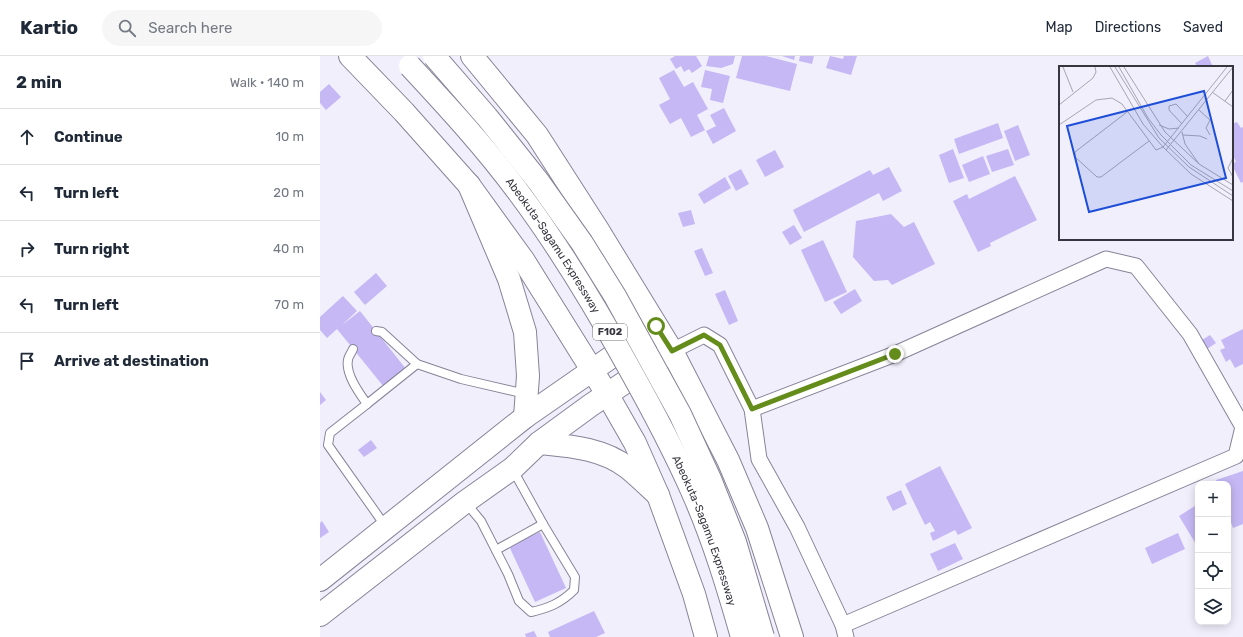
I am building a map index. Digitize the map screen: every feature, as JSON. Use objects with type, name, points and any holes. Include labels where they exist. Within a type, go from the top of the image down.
[{"type":"main road","points":[[350,56],[404,112],[469,185],[524,261],[607,394],[635,442],[658,495],[694,594],[706,637]]},
{"type":"main road","name":"Abeokuta-Sagamu Expressway","points":[[434,56],[487,117],[538,181],[582,243],[615,296],[680,414],[710,479],[735,542],[764,637]]},
{"type":"main road","points":[[472,56],[537,135],[598,230],[672,351],[728,460],[757,528],[792,637]]},
{"type":"main road","name":"Abeokuta-Sagamu Expressway","points":[[405,61],[472,134],[519,192],[564,257],[597,309],[663,428],[693,493],[717,556],[742,637]]},
{"type":"main road","points":[[469,185],[509,279],[525,332],[528,376],[525,417]]},
{"type":"main road","points":[[320,580],[525,417],[656,326]]},
{"type":"main road","points":[[320,615],[465,502],[512,468],[539,443],[607,394],[672,351]]},
{"type":"main road","points":[[539,443],[578,447],[602,454],[627,467],[658,495]]},
{"type":"street","points":[[672,351],[704,335],[720,345],[752,409],[759,459],[797,527],[845,631],[1236,456],[1243,427],[1190,334],[1136,266],[1106,259],[895,354],[752,409]]},
{"type":"lane","points":[[376,331],[382,332],[417,364],[461,379],[527,394]]},
{"type":"lane","points":[[353,349],[348,360],[348,369],[356,389],[367,404]]},
{"type":"lane","points":[[386,527],[328,444],[330,434],[417,364]]},
{"type":"lane","points":[[465,502],[481,521],[519,601],[531,612],[546,609],[564,600],[574,590],[575,577],[512,468]]},
{"type":"lane","points":[[496,550],[543,524]]},
{"type":"building","points":[[675,56],[696,56],[702,66],[692,73],[689,69],[684,72],[681,66],[676,69],[670,59]]},
{"type":"building","points":[[709,56],[735,56],[733,64],[721,68],[706,66]]},
{"type":"building","points":[[742,56],[766,56],[797,64],[790,91],[736,78]]},
{"type":"building","points":[[782,56],[795,56],[794,60]]},
{"type":"building","points":[[800,56],[814,56],[812,64],[799,61]]},
{"type":"building","points":[[830,56],[843,59],[844,56],[857,56],[851,75],[826,68]]},
{"type":"building","points":[[1208,56],[1213,66],[1197,66],[1195,63]]},
{"type":"building","points":[[674,70],[684,87],[693,82],[708,109],[697,115],[705,130],[691,137],[681,118],[670,124],[659,105],[670,99],[659,78]]},
{"type":"building","points":[[705,70],[730,76],[723,103],[710,100],[712,89],[701,87]]},
{"type":"building","points":[[329,84],[341,97],[326,110],[320,103],[320,92]]},
{"type":"building","points":[[724,108],[736,131],[713,144],[706,131],[716,126],[710,115]]},
{"type":"building","points":[[1237,122],[1241,128],[1243,127],[1243,182],[1241,183],[1233,167],[1233,163],[1236,162],[1233,155],[1233,124]]},
{"type":"building","points":[[998,123],[1003,138],[959,154],[954,139]]},
{"type":"building","points":[[1018,125],[1030,155],[1015,161],[1004,131]]},
{"type":"building","points":[[953,149],[964,178],[949,183],[939,155]]},
{"type":"building","points":[[1008,149],[1014,165],[992,172],[986,156]]},
{"type":"building","points":[[775,150],[784,167],[765,177],[756,160]]},
{"type":"building","points":[[983,156],[990,174],[969,182],[962,165]]},
{"type":"building","points":[[889,167],[902,191],[883,201],[879,193],[804,232],[793,210],[870,170],[873,175]]},
{"type":"building","points":[[741,169],[749,184],[736,191],[728,176]]},
{"type":"building","points":[[1015,176],[1037,220],[990,243],[991,246],[978,252],[953,201],[967,194],[969,199]]},
{"type":"building","points":[[725,177],[731,188],[704,204],[698,194]]},
{"type":"building","points":[[691,210],[695,224],[683,227],[678,213]]},
{"type":"building","points":[[891,214],[904,227],[914,222],[935,264],[892,285],[888,280],[874,281],[853,257],[856,221]]},
{"type":"building","points":[[794,225],[802,238],[790,245],[782,232]]},
{"type":"building","points":[[823,240],[847,292],[825,302],[801,250]]},
{"type":"building","points":[[702,248],[713,273],[705,276],[694,251]]},
{"type":"building","points":[[376,273],[387,286],[365,305],[354,292]]},
{"type":"building","points":[[855,289],[862,301],[841,314],[833,302]]},
{"type":"building","points":[[725,290],[738,321],[729,325],[715,294]]},
{"type":"building","points":[[343,296],[357,311],[342,325],[360,311],[406,369],[384,387],[337,329],[327,338],[320,330],[320,317]]},
{"type":"building","points":[[1243,329],[1243,364],[1235,368],[1230,359],[1226,362],[1220,350],[1225,348],[1221,340]]},
{"type":"building","points":[[1210,335],[1216,343],[1207,349],[1202,340]]},
{"type":"building","points":[[320,392],[326,400],[320,405]]},
{"type":"building","points":[[371,440],[377,448],[364,457],[358,450]]},
{"type":"building","points":[[940,466],[972,528],[958,535],[955,530],[933,541],[930,533],[935,531],[930,522],[925,525],[905,484]]},
{"type":"building","points":[[1243,471],[1243,524],[1233,528],[1231,522],[1231,481],[1216,480]]},
{"type":"building","points":[[901,490],[907,504],[893,511],[886,497]]},
{"type":"building","points":[[1195,506],[1195,543],[1179,516]]},
{"type":"building","points":[[322,521],[329,532],[320,538],[320,523]]},
{"type":"building","points":[[540,532],[566,588],[535,602],[509,546]]},
{"type":"building","points":[[1178,533],[1185,549],[1152,564],[1145,548]]},
{"type":"building","points":[[955,543],[963,559],[938,571],[930,554]]},
{"type":"building","points":[[594,611],[605,633],[596,637],[550,637],[548,632]]},
{"type":"building","points":[[534,631],[537,637],[526,637],[525,634]]},
{"type":"route","points":[[656,326],[672,351],[704,335],[720,345],[752,409],[895,354]]}]
